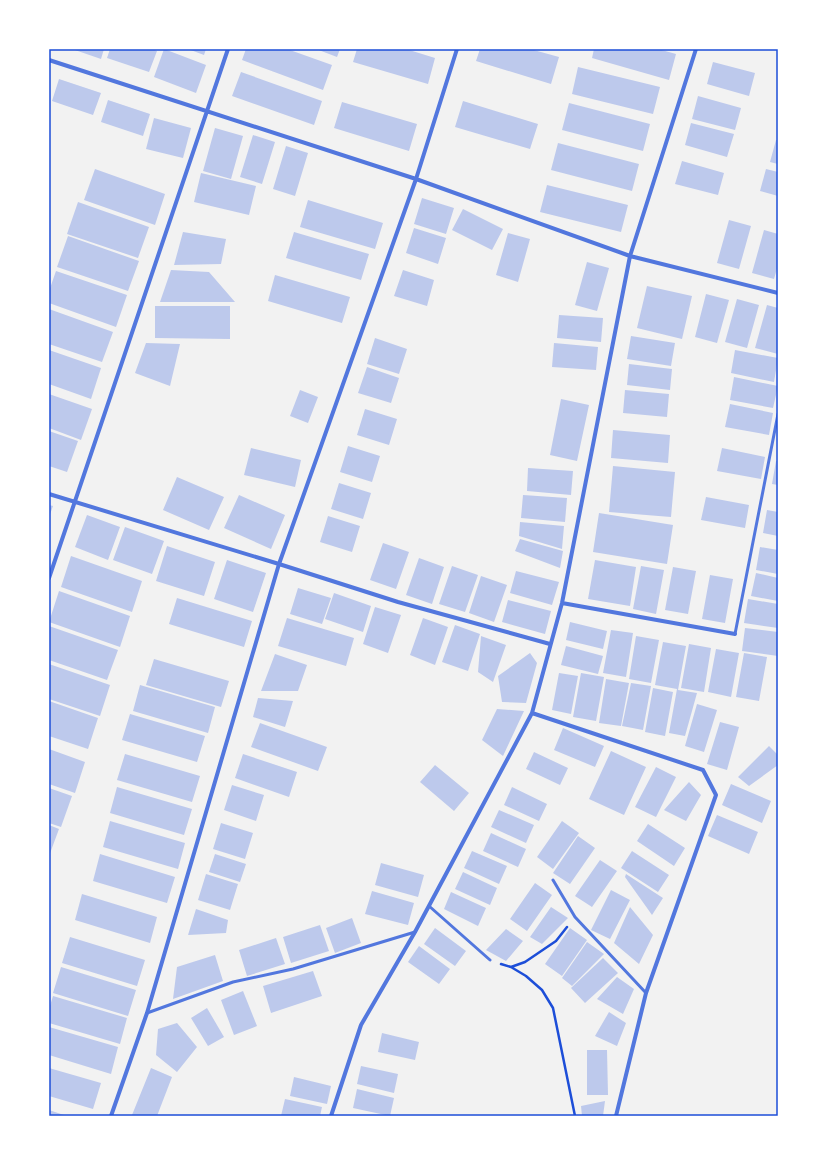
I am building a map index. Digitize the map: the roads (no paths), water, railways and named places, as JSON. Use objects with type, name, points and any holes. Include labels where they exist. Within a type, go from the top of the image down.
[{"type":"street","points":[[49,578],[228,49]]},
{"type":"street","points":[[111,1116],[147,1013],[279,564],[416,179],[457,49]]},
{"type":"street","points":[[331,1116],[361,1025],[415,932],[532,713],[562,603],[630,256],[696,49]]},
{"type":"street","points":[[49,60],[416,179],[630,256],[778,293]]},
{"type":"street","points":[[49,494],[74,503],[279,564],[398,602],[550,644]]},
{"type":"street","points":[[562,603],[735,634]]},
{"type":"street","points":[[532,713],[703,770],[716,795],[646,994],[616,1116]]},
{"type":"lane","points":[[735,634],[778,414]]},
{"type":"lane","points":[[553,880],[575,917],[646,994]]},
{"type":"lane","points":[[429,906],[490,960]]},
{"type":"lane","points":[[147,1013],[233,982],[293,969],[415,932]]}]
